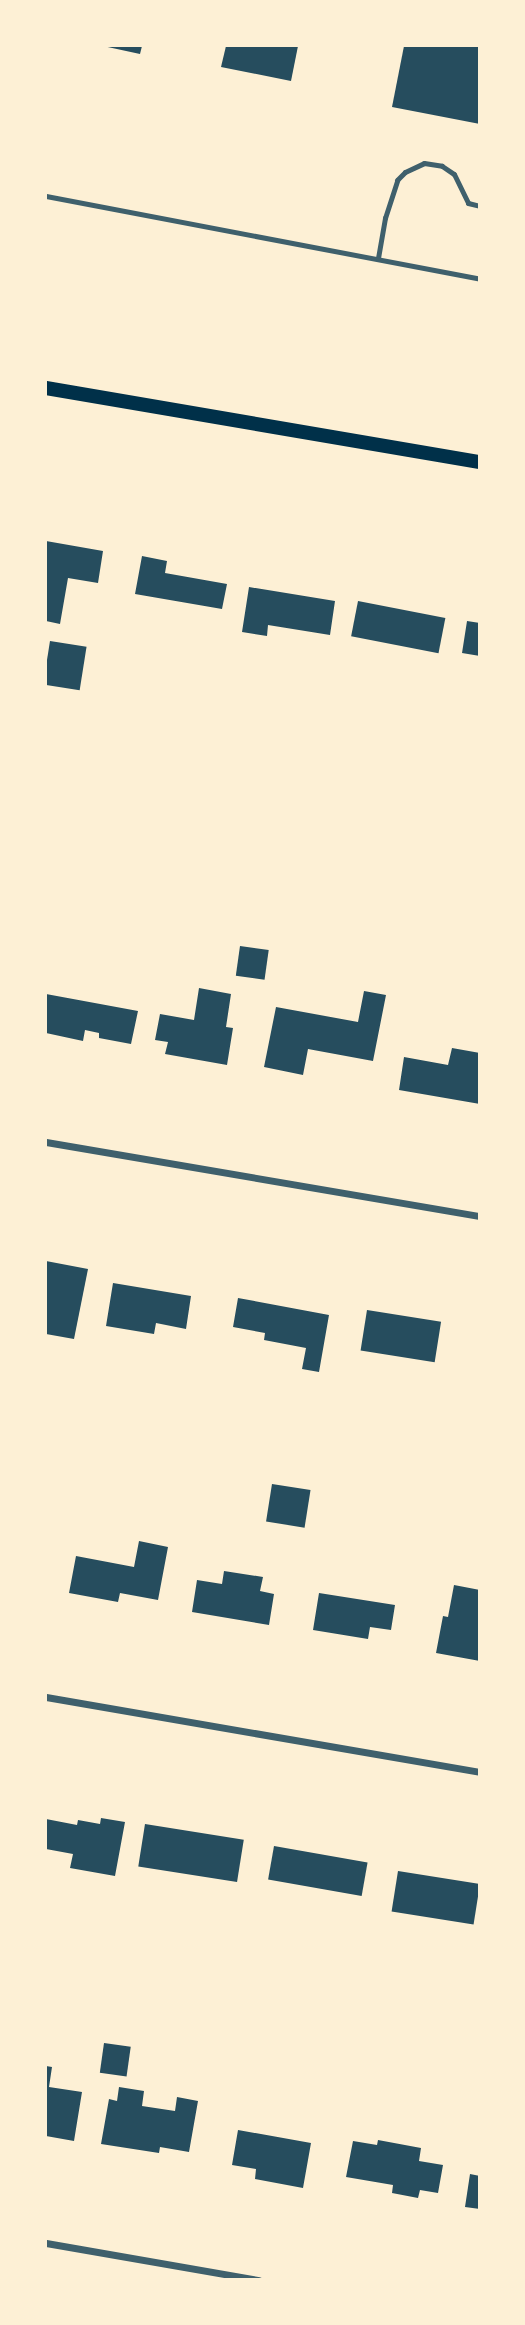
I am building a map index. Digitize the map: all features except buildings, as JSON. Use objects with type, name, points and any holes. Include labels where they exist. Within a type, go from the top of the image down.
[{"type":"main road","points":[[46,388],[480,462]]},
{"type":"street","points":[[46,1142],[480,1216]]},
{"type":"street","points":[[46,1698],[480,1772]]},
{"type":"street","points":[[46,2243],[259,2280]]},
{"type":"lane","points":[[378,258],[385,218],[397,180],[405,172],[424,163],[442,166],[454,174],[468,203],[480,205]]},
{"type":"lane","points":[[46,196],[480,279]]}]
